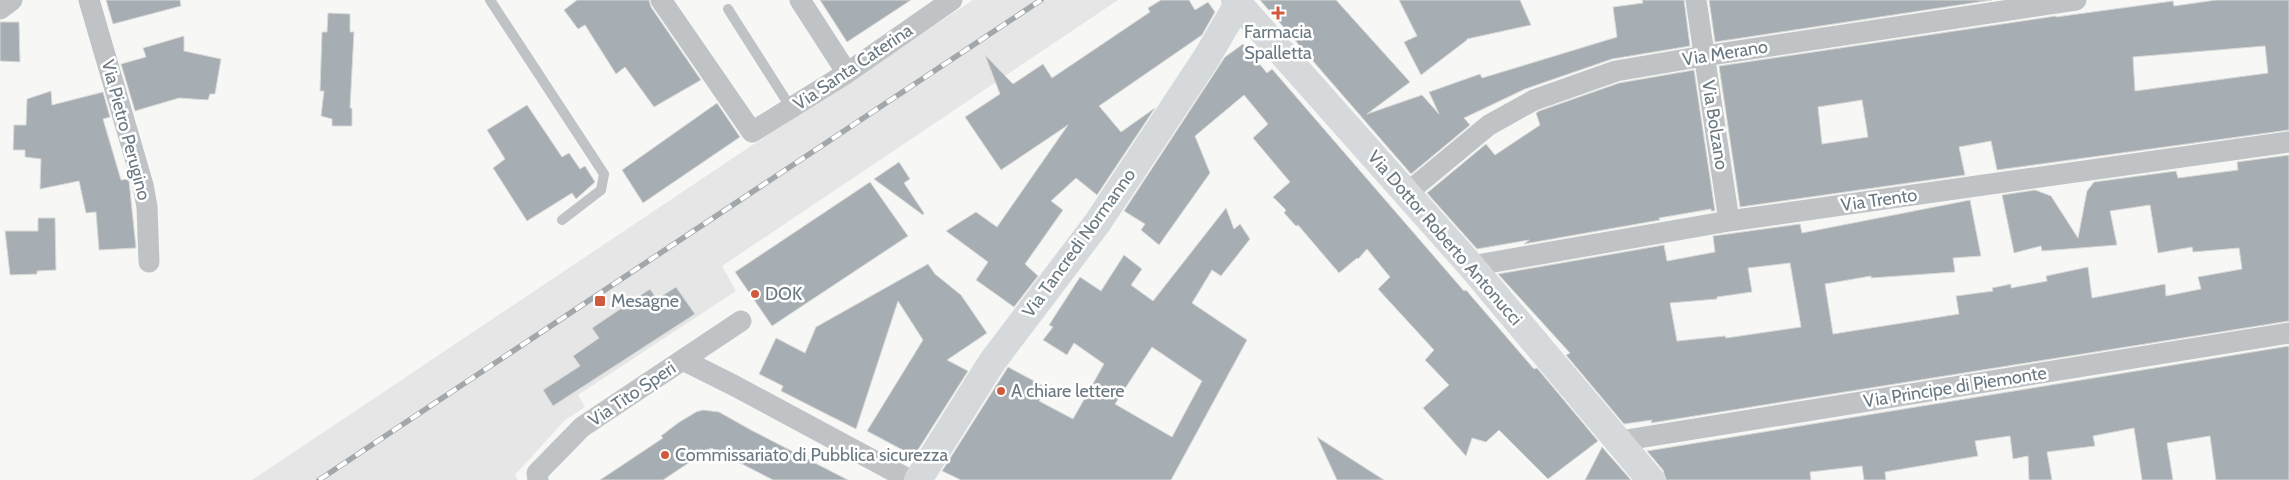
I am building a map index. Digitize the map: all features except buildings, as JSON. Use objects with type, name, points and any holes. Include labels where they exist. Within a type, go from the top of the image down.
[{"type":"main road","name":"Via Dottor Roberto Antonucci","points":[[1240,1],[1471,266],[1651,480]]},
{"type":"main road","name":"Via Tancredi Normanno","points":[[918,480],[992,362],[1098,222],[1207,57],[1240,1]]},
{"type":"street","points":[[0,9],[12,0]]},
{"type":"street","name":"Via Pietro Perugino","points":[[89,0],[143,185],[147,207],[149,262]]},
{"type":"street","name":"Via Santa Caterina","points":[[661,0],[752,132],[847,73],[952,0]]},
{"type":"street","points":[[800,0],[847,73]]},
{"type":"street","name":"Via Bolzano","points":[[1696,0],[1729,221]]},
{"type":"street","name":"Via Merano","points":[[1407,193],[1489,125],[1534,100],[1616,71],[2076,0]]},
{"type":"street","name":"Via Trento","points":[[1471,266],[1729,221],[2289,142]]},
{"type":"street","name":"Via Tito Speri","points":[[538,480],[536,473],[582,427],[741,321]]},
{"type":"street","name":"Via Principe di Piemonte","points":[[1620,441],[2289,333]]},
{"type":"street","points":[[683,360],[910,480]]},
{"type":"lane","points":[[490,0],[604,174],[601,190],[562,220]]},
{"type":"lane","points":[[728,9],[791,108]]},
{"type":"shaded area","points":[[973,0],[1118,0],[722,266],[736,291],[578,395],[585,407],[565,420],[515,475],[518,480],[252,480],[757,142]]},
{"type":"railway","points":[[319,480],[1041,0]]},
{"type":"place","name":"Farmacia Spalletta","points":[[1278,13]]},
{"type":"place","name":"DOK","points":[[755,294]]},
{"type":"place","name":"Mesagne","points":[[600,301]]},
{"type":"place","name":"A chiare lettere","points":[[1001,391]]},
{"type":"place","name":"Commissariato di Pubblica sicurezza","points":[[665,455]]}]
